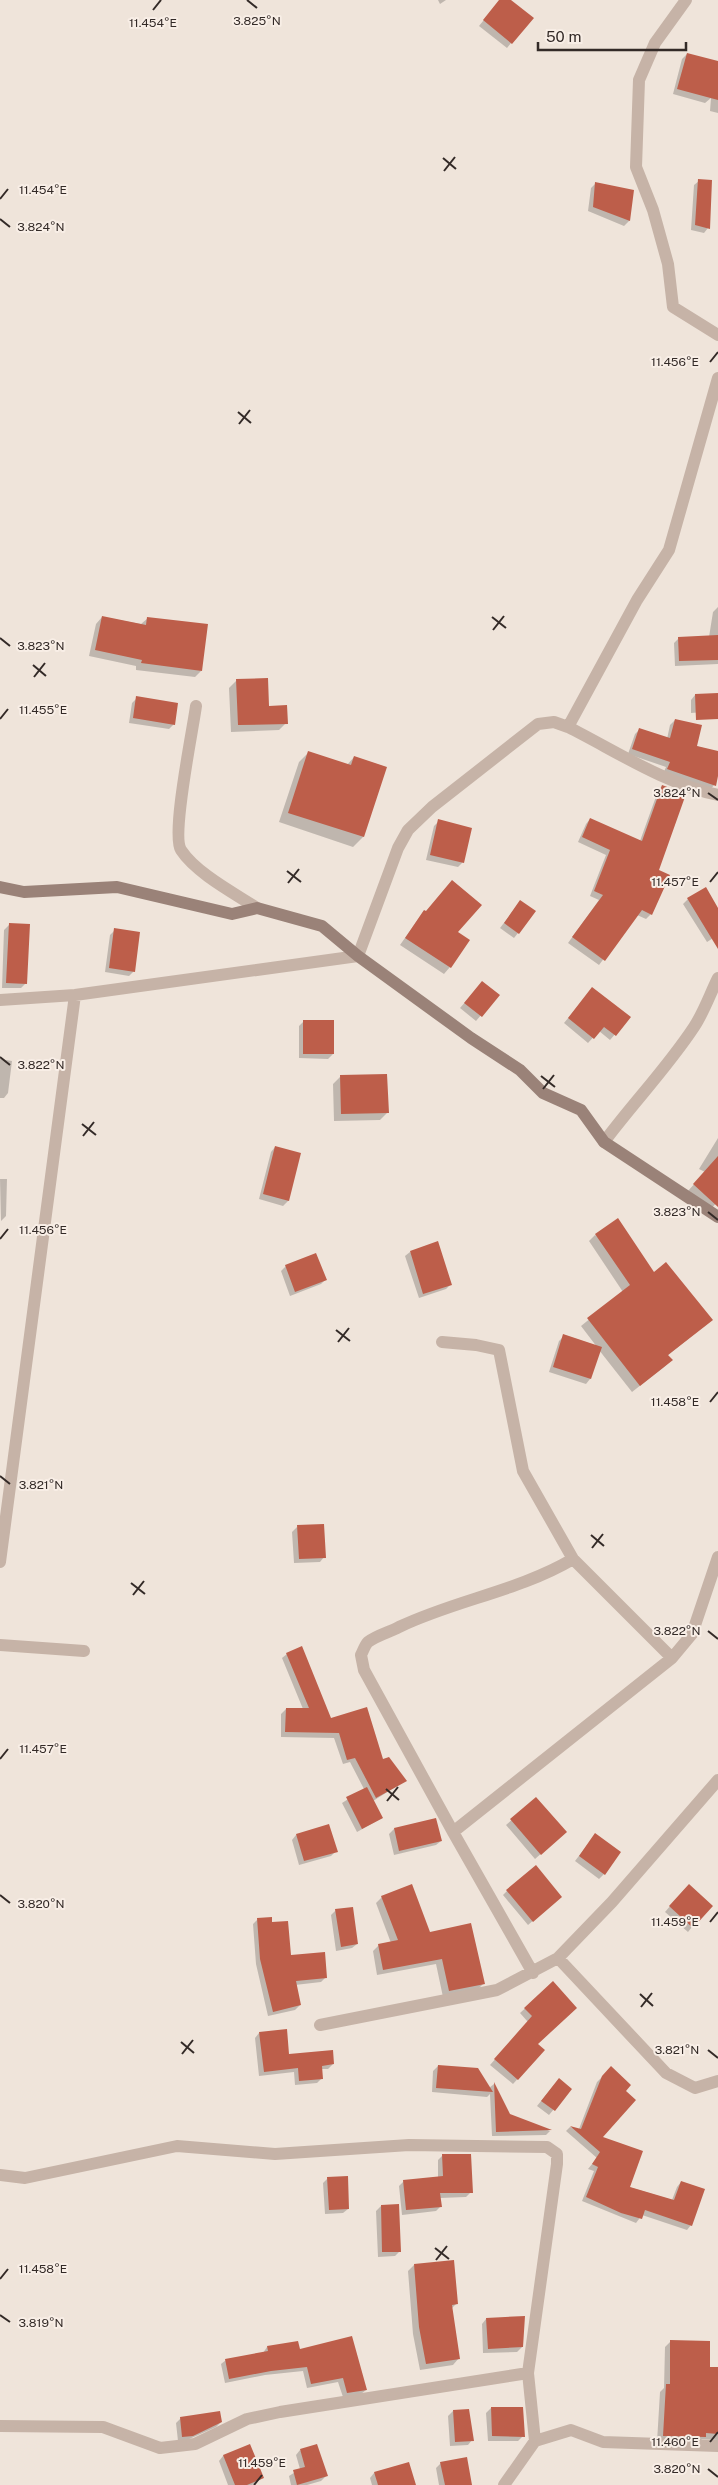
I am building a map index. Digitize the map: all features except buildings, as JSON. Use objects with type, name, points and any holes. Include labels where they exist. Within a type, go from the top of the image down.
[{"type":"street","points":[[686,0],[655,43],[638,80],[636,167],[653,210],[668,264],[673,306],[718,335]]},
{"type":"street","points":[[568,727],[637,600],[669,550],[718,378]]},
{"type":"street","points":[[196,706],[178,827],[180,849],[195,865],[257,908],[322,926],[358,956],[470,1038],[520,1070],[543,1093],[581,1110],[604,1142],[718,1217]]},
{"type":"street","points":[[358,956],[398,848],[408,830],[432,807],[538,724],[554,722],[568,727],[697,791],[718,795]]},
{"type":"street","points":[[0,887],[24,892],[117,887],[232,914],[257,908]]},
{"type":"street","points":[[0,1000],[75,995],[358,956]]},
{"type":"street","points":[[604,1142],[633,1104],[673,1058],[696,1025],[718,978]]},
{"type":"street","points":[[0,1562],[75,995]]},
{"type":"street","points":[[442,1342],[476,1345],[499,1350],[523,1471],[573,1560],[672,1658]]},
{"type":"street","points":[[453,1832],[672,1658],[692,1634],[718,1557]]},
{"type":"street","points":[[533,1973],[364,1670],[361,1655],[368,1642],[418,1618],[446,1607],[478,1599],[554,1570],[573,1560]]},
{"type":"street","points":[[0,1644],[84,1651]]},
{"type":"street","points":[[320,2025],[470,1997],[497,1990],[533,1973],[558,1958],[612,1902],[717,1783]]},
{"type":"street","points":[[558,1958],[666,2073],[695,2088],[718,2081]]},
{"type":"street","points":[[0,2175],[25,2178],[177,2146],[275,2154],[392,2146],[547,2147],[557,2154],[557,2164],[528,2373],[535,2441]]},
{"type":"street","points":[[0,2426],[103,2427],[160,2448],[194,2444],[247,2419],[280,2412],[528,2373]]},
{"type":"street","points":[[504,2485],[535,2441],[571,2430],[603,2442],[718,2446]]}]
